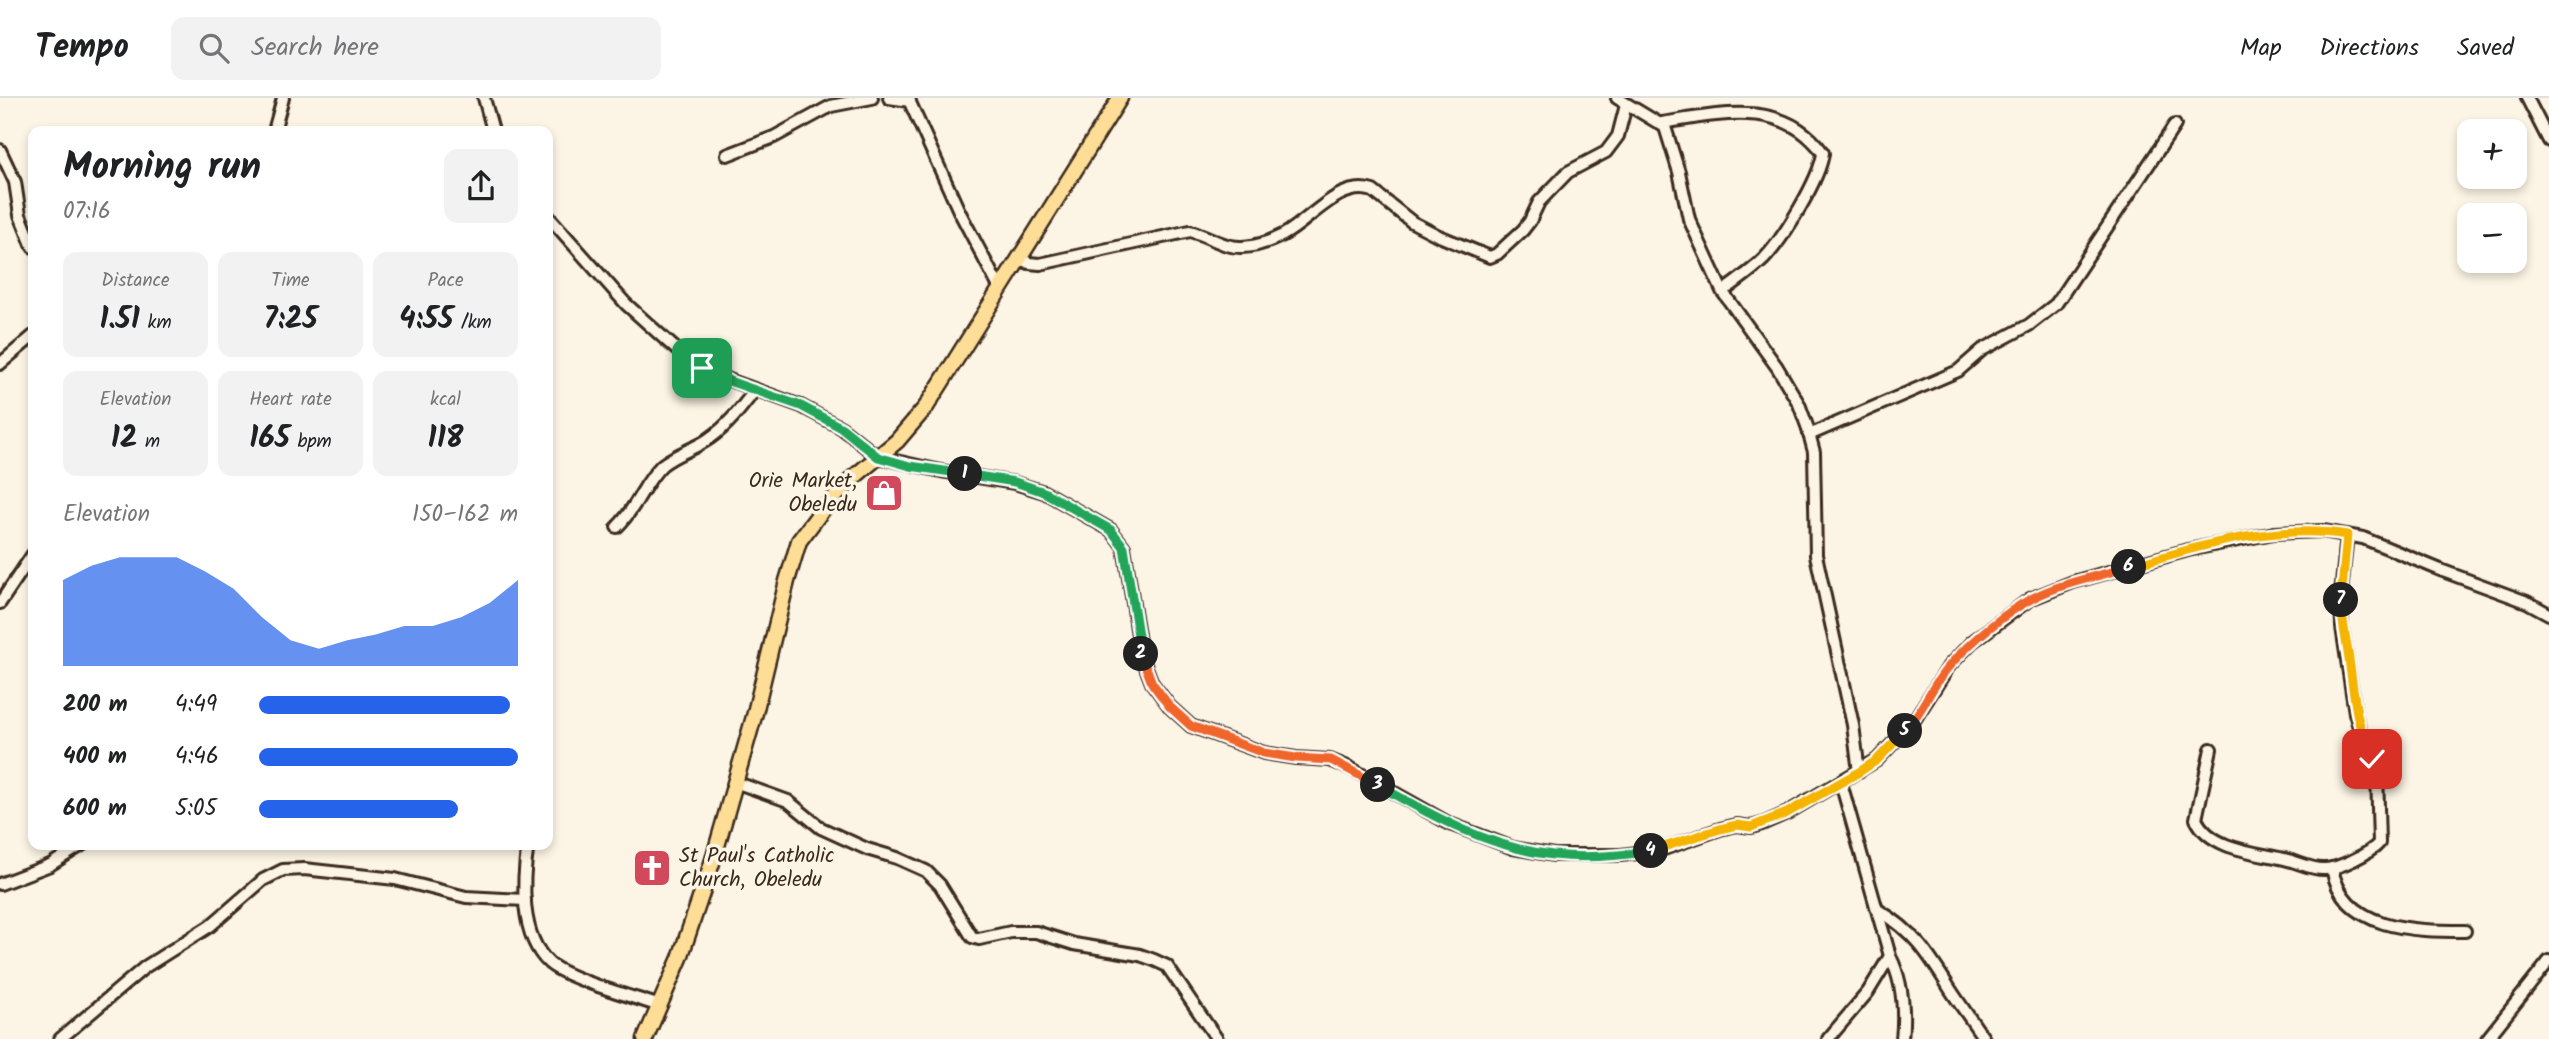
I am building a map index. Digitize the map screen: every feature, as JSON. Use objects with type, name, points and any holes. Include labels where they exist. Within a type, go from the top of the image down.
[{"type":"main road","points":[[645,1039],[680,958],[735,782],[799,541],[823,509],[853,477],[897,441],[926,407],[1120,98]]},
{"type":"street","points":[[275,126],[283,98]]},
{"type":"street","points":[[484,98],[492,126]]},
{"type":"street","points":[[727,155],[765,141],[831,106],[861,98],[872,98]]},
{"type":"street","points":[[889,98],[909,99],[960,211],[1000,289]]},
{"type":"street","points":[[2526,98],[2549,141]]},
{"type":"street","points":[[1019,258],[1040,264],[1190,231],[1243,248],[1285,234],[1337,197],[1366,189],[1373,191],[1412,222],[1490,257],[1497,254],[1523,230],[1539,202],[1568,172],[1606,152],[1618,136],[1621,101],[1662,124],[1679,172],[1689,219],[1722,291],[1783,376],[1799,404],[1809,435],[1814,452],[1816,555],[1853,725],[1859,772]]},
{"type":"street","points":[[1662,124],[1729,114],[1768,115],[1792,125],[1823,153],[1815,178],[1779,240],[1763,260],[1730,287]]},
{"type":"street","points":[[1809,435],[1958,371],[1982,350],[2029,325],[2056,304],[2175,125]]},
{"type":"street","points":[[0,150],[15,182],[20,215],[28,235]]},
{"type":"street","points":[[553,222],[626,304],[677,350],[702,368],[801,406],[842,428],[878,457],[942,471],[1015,482],[1044,492],[1111,530],[1124,547],[1141,654],[1152,683],[1170,707],[1191,726],[1264,753],[1331,760],[1450,824],[1513,848],[1554,855],[1621,855],[1661,850],[1737,825],[1751,827],[1762,824],[1841,783],[1877,760],[1913,722],[1949,666],[1972,642],[2030,599],[2073,582],[2188,550],[2274,533],[2310,531],[2347,535],[2390,548],[2549,614]]},
{"type":"street","points":[[0,364],[28,341]]},
{"type":"street","points":[[617,527],[631,514],[643,490],[661,467],[681,452],[711,438],[726,425],[755,390]]},
{"type":"street","points":[[2211,749],[2197,808],[2196,819],[2200,829],[2238,849],[2319,869],[2332,868],[2374,849],[2378,843],[2380,833],[2377,772],[2362,738],[2355,713],[2342,626],[2341,593],[2347,535]]},
{"type":"street","points":[[0,603],[28,561]]},
{"type":"street","points":[[735,782],[789,801],[821,828],[867,849],[926,870],[940,885],[972,937],[979,939],[1011,932],[1036,932],[1088,947],[1140,955],[1167,966],[1217,1039]]},
{"type":"street","points":[[1841,783],[1890,956],[1898,971],[1902,991],[1902,1039]]},
{"type":"street","points":[[0,884],[50,865],[74,850]]},
{"type":"street","points":[[527,850],[525,900],[535,946],[550,964],[568,974],[660,1006]]},
{"type":"street","points":[[2332,868],[2344,897],[2355,911],[2396,927],[2422,931],[2465,932]]},
{"type":"street","points":[[60,1039],[145,967],[210,926],[263,880],[284,870],[304,869],[395,879],[466,897],[525,900]]},
{"type":"street","points":[[1878,910],[1895,920],[1913,936],[1934,962],[1984,1039]]},
{"type":"street","points":[[1828,1039],[1868,992],[1890,956]]},
{"type":"street","points":[[2487,1039],[2549,961]]},
{"type":"street","points":[[2539,973],[2549,981]]},
{"type":"place","name":"Orie Market, Obeledu","points":[[884,493]]},
{"type":"place","name":"St Paul's Catholic Church, Obeledu","points":[[652,868]]},
{"type":"route","points":[[702,368],[732,382],[801,406],[842,428],[878,457],[910,466],[1015,482],[1044,492],[1111,530],[1124,547],[1141,654],[1152,683],[1170,707],[1191,726],[1264,753],[1331,760],[1450,824],[1513,848],[1554,855],[1621,855],[1661,850],[1737,825],[1751,827],[1762,824],[1841,783],[1877,760],[1913,722],[1949,666],[1972,642],[2030,599],[2073,582],[2188,550],[2274,533],[2323,531],[2347,535],[2341,593],[2342,626],[2355,713],[2362,738],[2372,759]]}]
